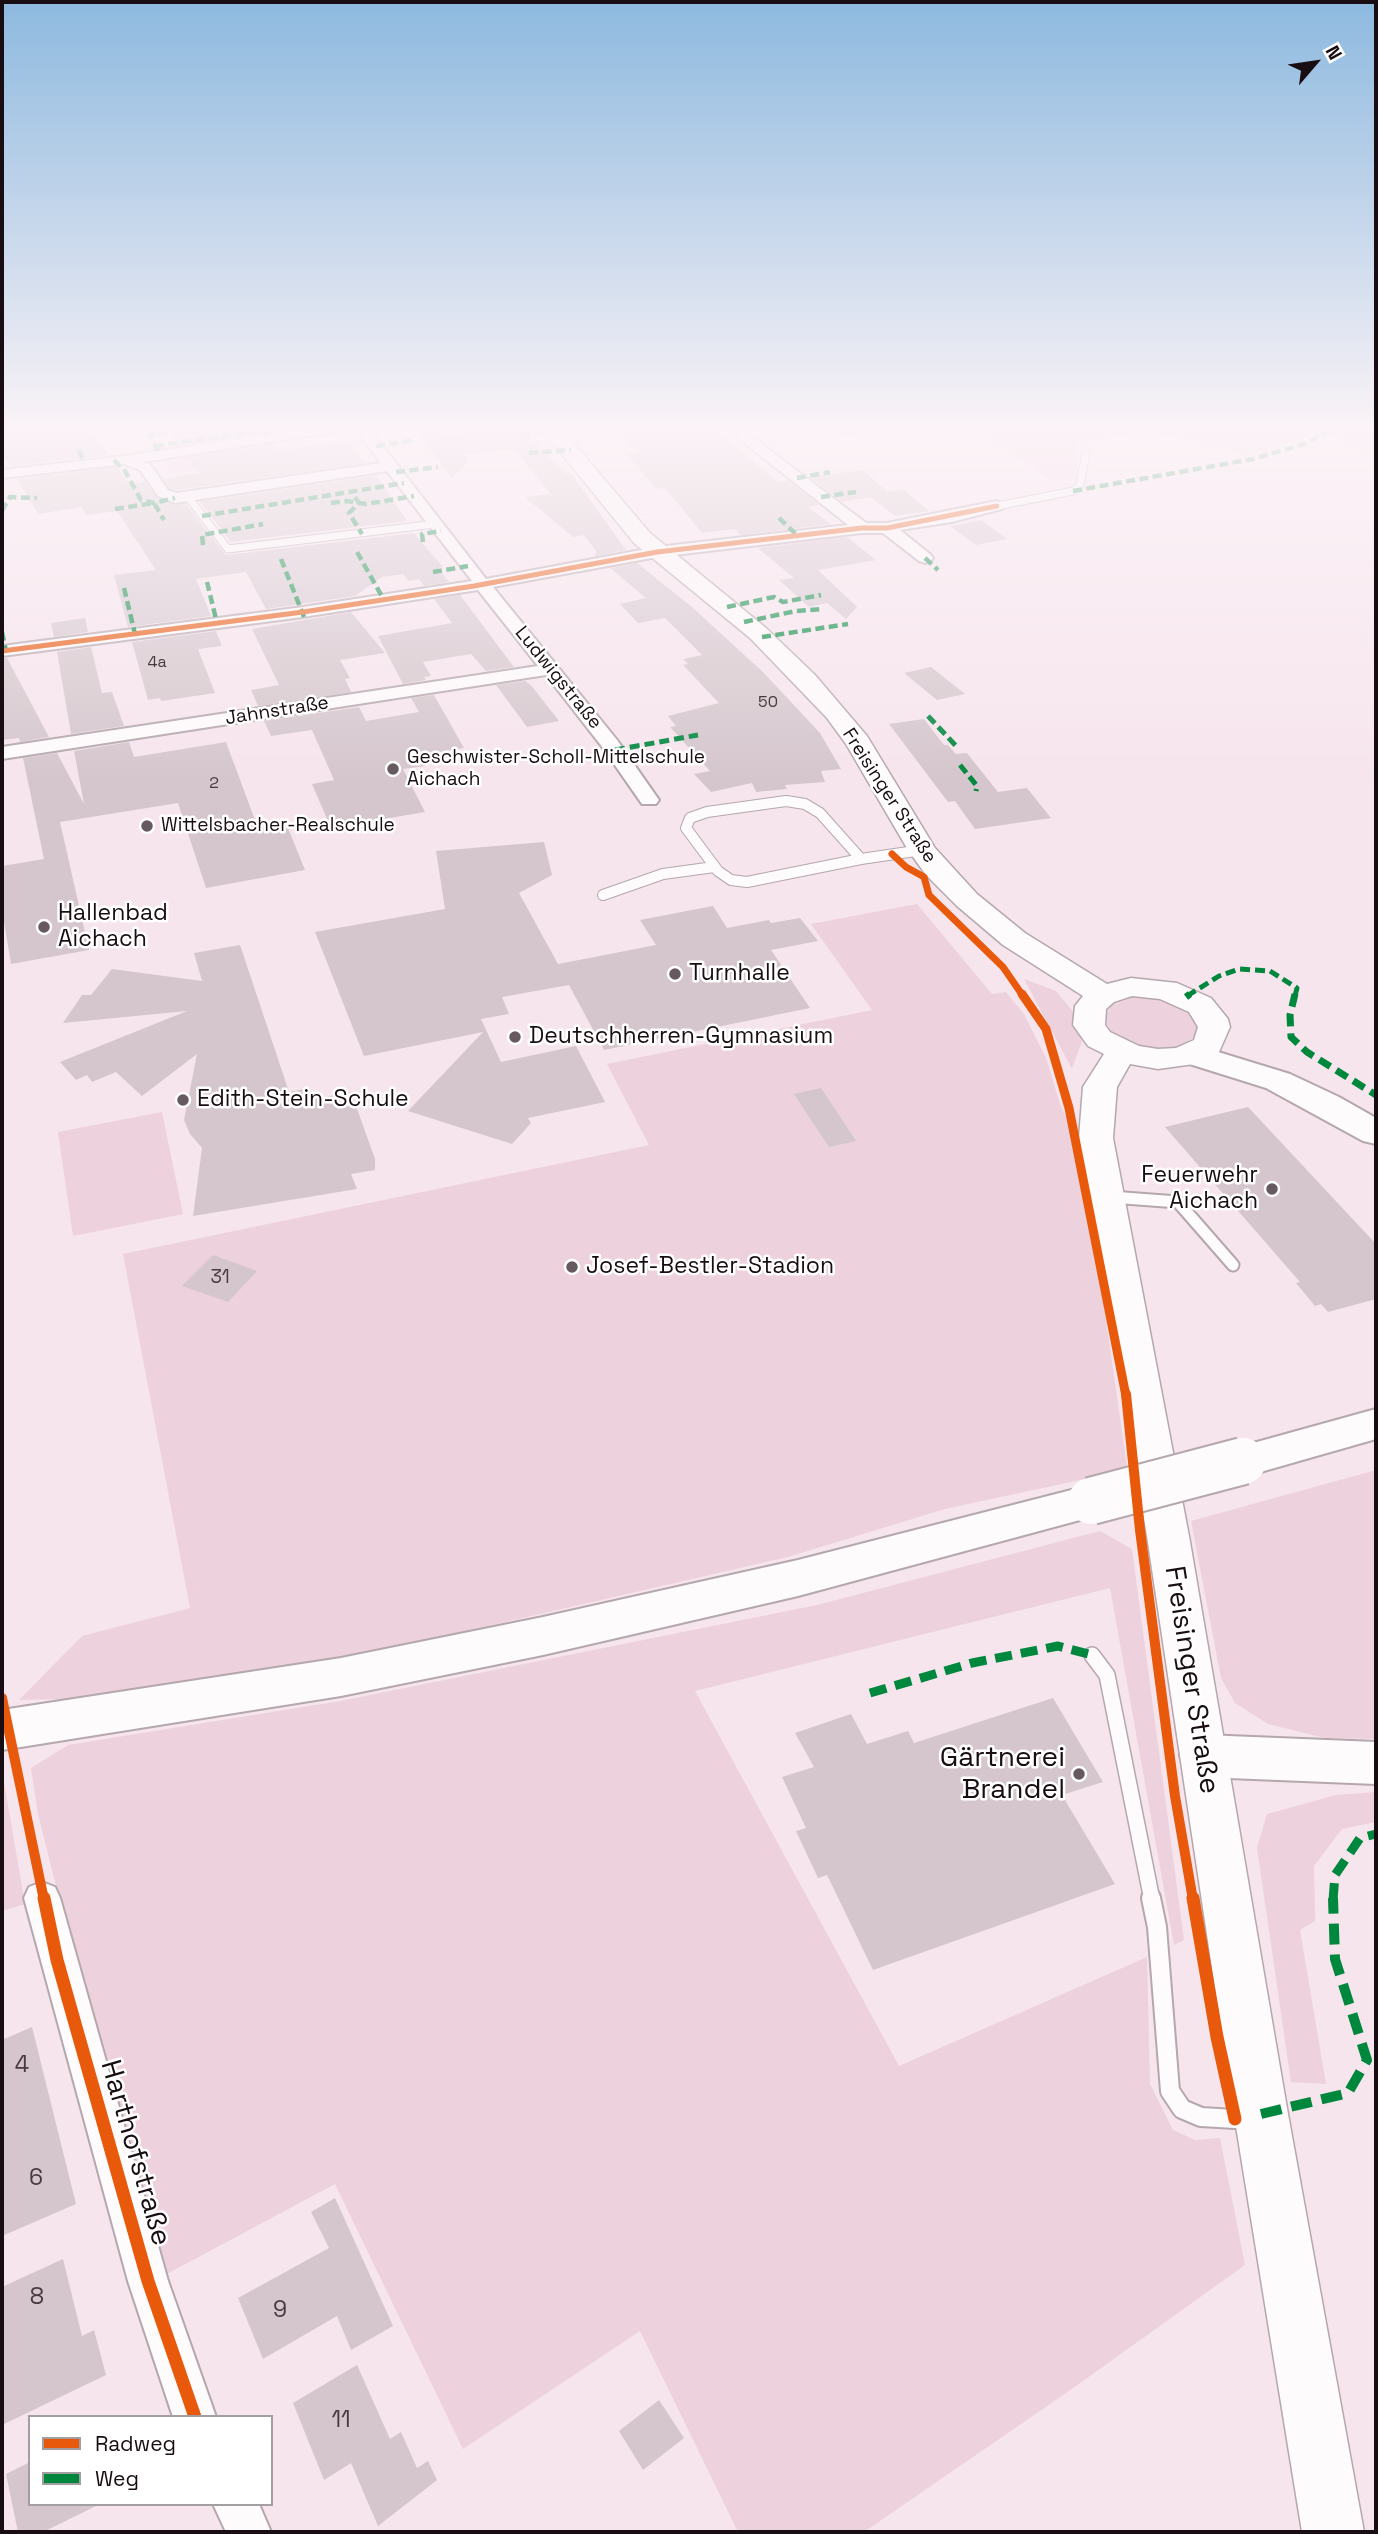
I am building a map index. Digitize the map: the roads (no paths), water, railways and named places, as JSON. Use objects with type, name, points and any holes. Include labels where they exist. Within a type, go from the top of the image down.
[{"type":"highway","points":[[1203,1045],[1327,1105],[1376,1133]]},
{"type":"highway","points":[[2,1730],[341,1677],[543,1636],[798,1578],[1376,1424]]},
{"type":"highway","points":[[1204,1756],[1376,1763]]},
{"type":"main road","name":"Freisinger Straße","points":[[649,544],[751,628],[814,688],[858,742],[922,850],[967,900],[1014,939],[1103,995]]},
{"type":"main road","points":[[1142,987],[1179,994],[1193,1000],[1207,1012],[1214,1027],[1203,1045],[1158,1059],[1121,1052],[1099,1039],[1089,1025],[1091,1006],[1103,995],[1121,989],[1142,987]]},
{"type":"main road","name":"Freisinger Straße","points":[[1121,1052],[1100,1087],[1096,1138],[1168,1536],[1261,2114],[1333,2532]]},
{"type":"street","name":"Ludwigstraße","points":[[451,544],[610,744],[649,800]]},
{"type":"street","points":[[2,651],[303,612],[482,584],[657,552],[723,544]]},
{"type":"street","points":[[908,544],[925,558]]},
{"type":"street","name":"Jahnstraße","points":[[2,753],[551,669]]},
{"type":"street","name":"Harthofstraße","points":[[42,1898],[144,2270],[194,2415]]},
{"type":"street","points":[[236,2506],[249,2532]]},
{"type":"lane","points":[[224,544],[228,549],[273,544]]},
{"type":"lane","points":[[861,859],[820,813],[805,803],[786,801],[707,812],[690,818],[686,828],[715,867],[731,880],[747,882],[861,859],[922,850]]},
{"type":"lane","points":[[603,895],[663,874],[715,867]]},
{"type":"lane","points":[[1107,1197],[1178,1202],[1233,1265]]},
{"type":"lane","points":[[1092,1655],[1107,1675],[1157,1927],[1170,2091],[1182,2109],[1201,2117],[1235,2119],[1261,2114]]},
{"type":"place","name":"Geschwister-Scholl-Mittelschule Aichach","points":[[393,769]]},
{"type":"place","name":"Wittelsbacher-Realschule","points":[[147,826]]},
{"type":"place","name":"Hallenbad Aichach","points":[[44,927]]},
{"type":"place","name":"Turnhalle","points":[[675,974]]},
{"type":"place","name":"Deutschherren-Gymnasium","points":[[515,1037]]},
{"type":"place","name":"Edith-Stein-Schule","points":[[183,1100]]},
{"type":"place","name":"Feuerwehr Aichach","points":[[1272,1189]]},
{"type":"place","name":"Josef-Bestler-Stadion","points":[[572,1267]]},
{"type":"place","name":"Gärtnerei Brandel","points":[[1079,1774]]}]
